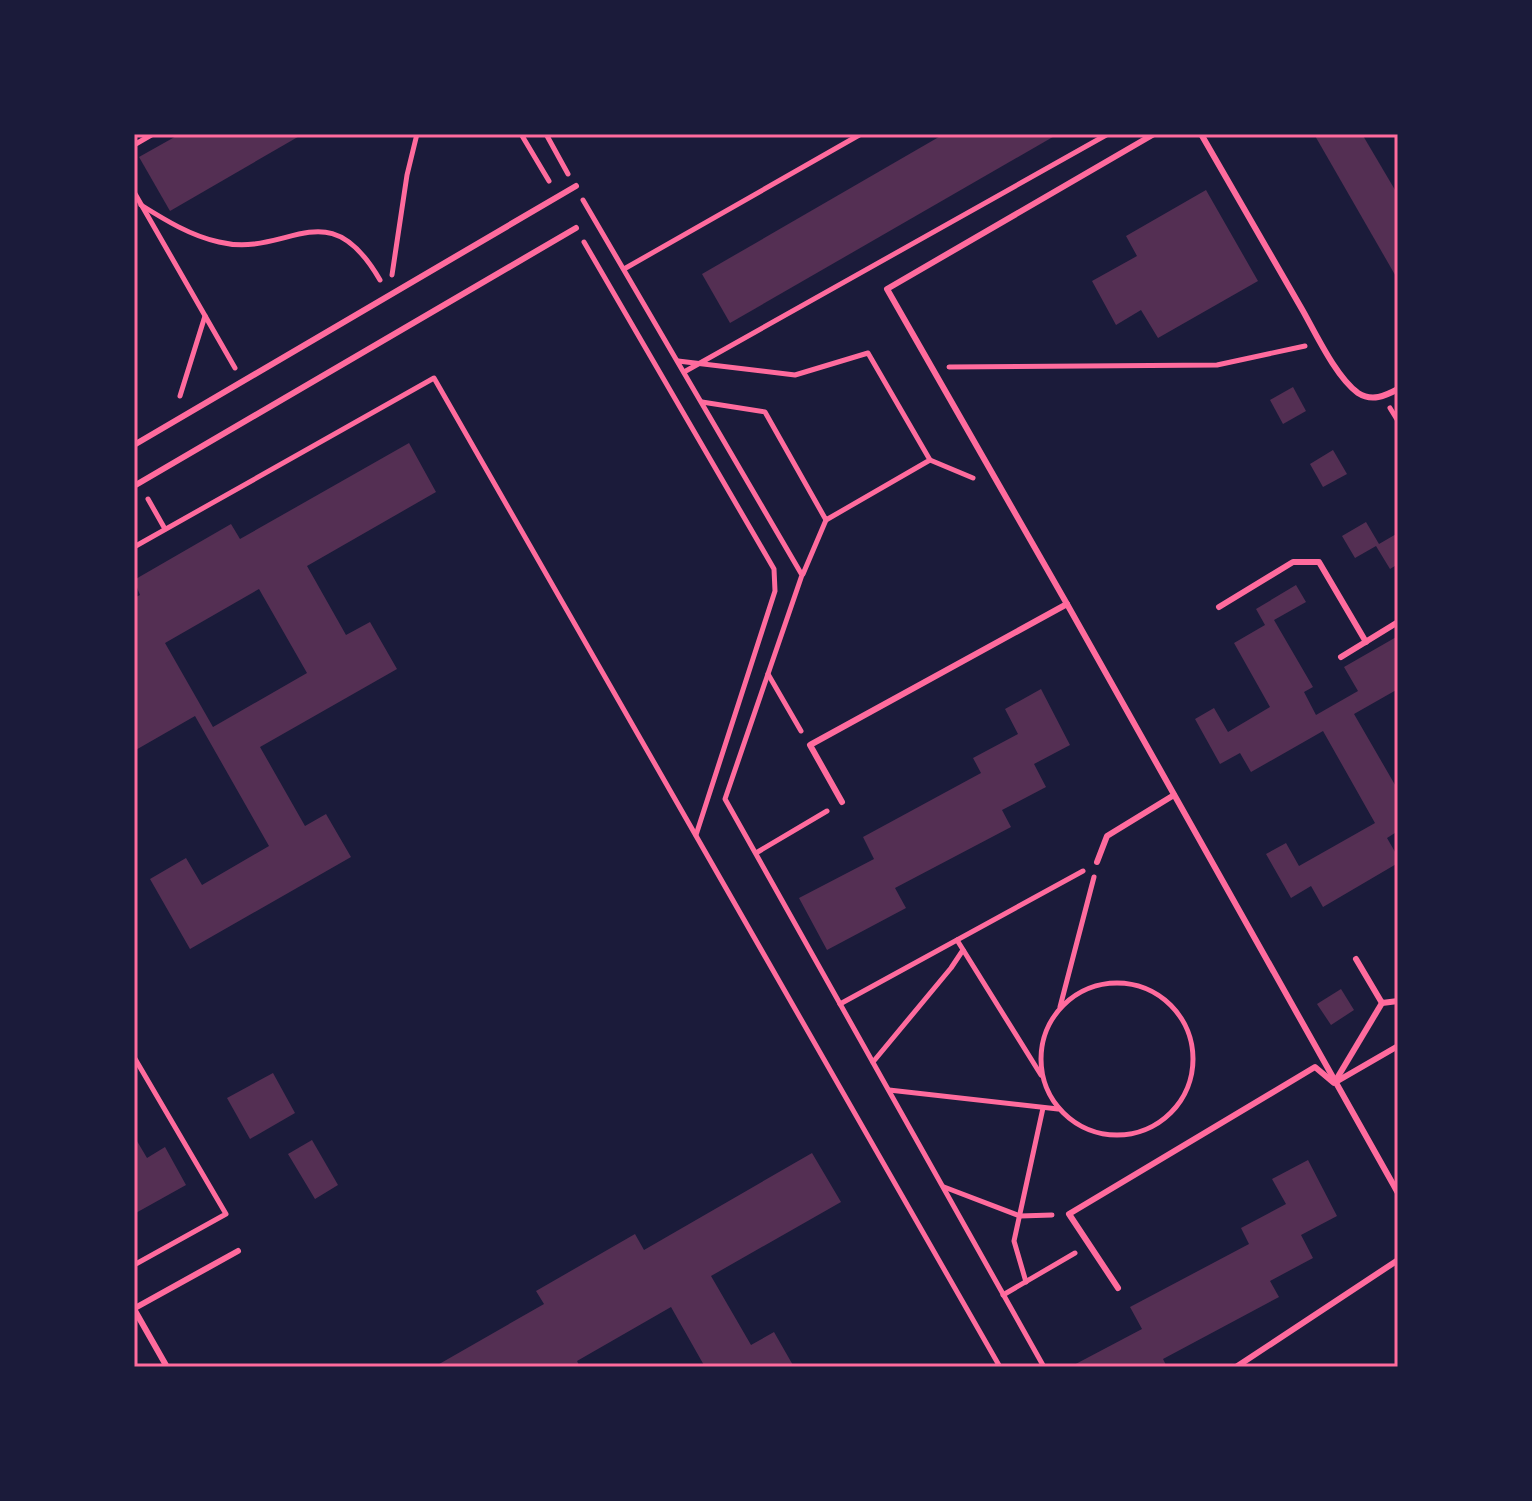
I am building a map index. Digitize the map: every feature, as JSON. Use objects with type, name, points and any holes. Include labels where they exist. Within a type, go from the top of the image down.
[{"type":"lane","points":[[1154,134],[887,289],[1398,1193]]},
{"type":"lane","points":[[1201,134],[1321,343],[1348,383],[1362,395],[1379,398],[1398,389]]},
{"type":"lane","points":[[134,445],[576,186]]},
{"type":"lane","points":[[136,484],[576,228]]},
{"type":"lane","points":[[1219,607],[1293,562],[1319,562],[1366,642]]},
{"type":"lane","points":[[842,802],[810,745],[1067,604]]},
{"type":"lane","points":[[1341,657],[1398,622]]},
{"type":"lane","points":[[1097,862],[1107,836],[1174,795]]},
{"type":"lane","points":[[1356,959],[1382,1003]]},
{"type":"lane","points":[[1382,1003],[1398,1001]]},
{"type":"lane","points":[[1334,1083],[1382,1003]]},
{"type":"lane","points":[[1334,1083],[1398,1046]]},
{"type":"lane","points":[[1118,1288],[1069,1214],[1315,1067],[1334,1083]]},
{"type":"lane","points":[[167,1367],[135,1309],[238,1251]]},
{"type":"lane","points":[[1236,1367],[1398,1260]]},
{"type":"path","points":[[134,145],[153,134]]},
{"type":"path","points":[[389,296],[407,175],[417,134]]},
{"type":"path","points":[[521,134],[558,197]]},
{"type":"path","points":[[624,269],[861,134]]},
{"type":"path","points":[[684,372],[1108,134]]},
{"type":"path","points":[[549,135],[802,575]]},
{"type":"path","points":[[134,192],[243,382]]},
{"type":"path","points":[[141,205],[172,225],[220,243],[266,243],[296,233],[322,230],[351,243],[370,262],[389,296]]},
{"type":"path","points":[[576,228],[774,569],[775,591],[696,835]]},
{"type":"path","points":[[171,423],[205,316]]},
{"type":"path","points":[[932,367],[1217,365],[1321,343]]},
{"type":"path","points":[[678,361],[795,375],[868,353],[930,460],[1002,490]]},
{"type":"path","points":[[134,547],[434,378],[1000,1367]]},
{"type":"path","points":[[701,402],[765,412],[826,520]]},
{"type":"path","points":[[930,460],[826,520],[802,575],[725,799],[1044,1367]]},
{"type":"path","points":[[136,484],[165,529]]},
{"type":"path","points":[[768,673],[810,745]]},
{"type":"path","points":[[756,853],[842,802]]},
{"type":"path","points":[[840,1004],[1097,862]]},
{"type":"path","points":[[1042,1077],[1040,1058],[1043,1040],[1060,1008],[1097,862]]},
{"type":"path","points":[[957,940],[1042,1077],[1048,1094],[1073,1122],[1089,1131],[1126,1135],[1144,1131],[1174,1110],[1191,1077],[1191,1041],[1179,1016],[1160,997],[1126,983],[1108,983],[1082,992],[1060,1008]]},
{"type":"path","points":[[873,1062],[963,950]]},
{"type":"path","points":[[134,1057],[226,1214],[134,1265]]},
{"type":"path","points":[[889,1090],[1059,1109]]},
{"type":"path","points":[[1026,1282],[1014,1241],[1043,1108]]},
{"type":"path","points":[[943,1186],[1020,1216],[1069,1214]]},
{"type":"path","points":[[1003,1295],[1089,1244]]},
{"type":"building","points":[[180,134],[303,134],[170,211],[139,157]]},
{"type":"building","points":[[944,134],[1058,134],[730,323],[702,274]]},
{"type":"building","points":[[1314,134],[1362,134],[1398,195],[1398,280]]},
{"type":"building","points":[[1206,190],[1258,281],[1158,338],[1141,310],[1116,325],[1092,281],[1137,256],[1126,236]]},
{"type":"building","points":[[1293,387],[1306,411],[1283,424],[1270,400]]},
{"type":"building","points":[[409,443],[436,492],[307,566],[346,635],[370,622],[397,669],[260,747],[305,826],[326,814],[351,857],[190,949],[150,879],[186,858],[202,885],[269,846],[195,716],[134,751],[134,598],[140,595],[134,580],[231,524],[240,539]],"holes":[[[259,589],[307,673],[213,727],[165,643]]]},
{"type":"building","points":[[1333,450],[1347,474],[1323,487],[1310,464]]},
{"type":"building","points":[[1366,522],[1379,544],[1398,533],[1398,564],[1390,569],[1376,546],[1355,558],[1342,536]]},
{"type":"building","points":[[1296,585],[1306,602],[1274,620],[1313,687],[1304,692],[1316,715],[1358,691],[1344,667],[1398,636],[1398,689],[1354,714],[1398,790],[1398,831],[1387,838],[1398,857],[1398,863],[1323,907],[1311,886],[1291,898],[1266,854],[1286,843],[1299,866],[1375,823],[1323,731],[1251,772],[1240,753],[1220,764],[1195,719],[1214,708],[1228,732],[1270,707],[1234,643],[1265,625],[1256,609]]},
{"type":"building","points":[[1041,689],[1070,745],[1034,764],[1046,787],[1002,810],[1011,827],[895,888],[906,908],[827,950],[799,898],[874,859],[863,837],[981,773],[973,758],[1018,734],[1005,709]]},
{"type":"building","points":[[1341,989],[1354,1010],[1331,1025],[1317,1004]]},
{"type":"building","points":[[273,1073],[295,1113],[250,1139],[227,1098]]},
{"type":"building","points":[[134,1136],[147,1158],[165,1147],[186,1185],[134,1214]]},
{"type":"building","points":[[312,1140],[338,1185],[315,1199],[288,1154]]},
{"type":"building","points":[[812,1153],[841,1202],[711,1276],[751,1345],[774,1332],[794,1367],[705,1367],[671,1307],[577,1361],[580,1367],[434,1367],[544,1304],[536,1291],[635,1234],[644,1250]]},
{"type":"building","points":[[1308,1160],[1337,1216],[1301,1235],[1313,1258],[1270,1281],[1279,1297],[1163,1359],[1167,1367],[1070,1367],[1142,1329],[1130,1307],[1249,1244],[1241,1228],[1286,1204],[1272,1179]]}]
